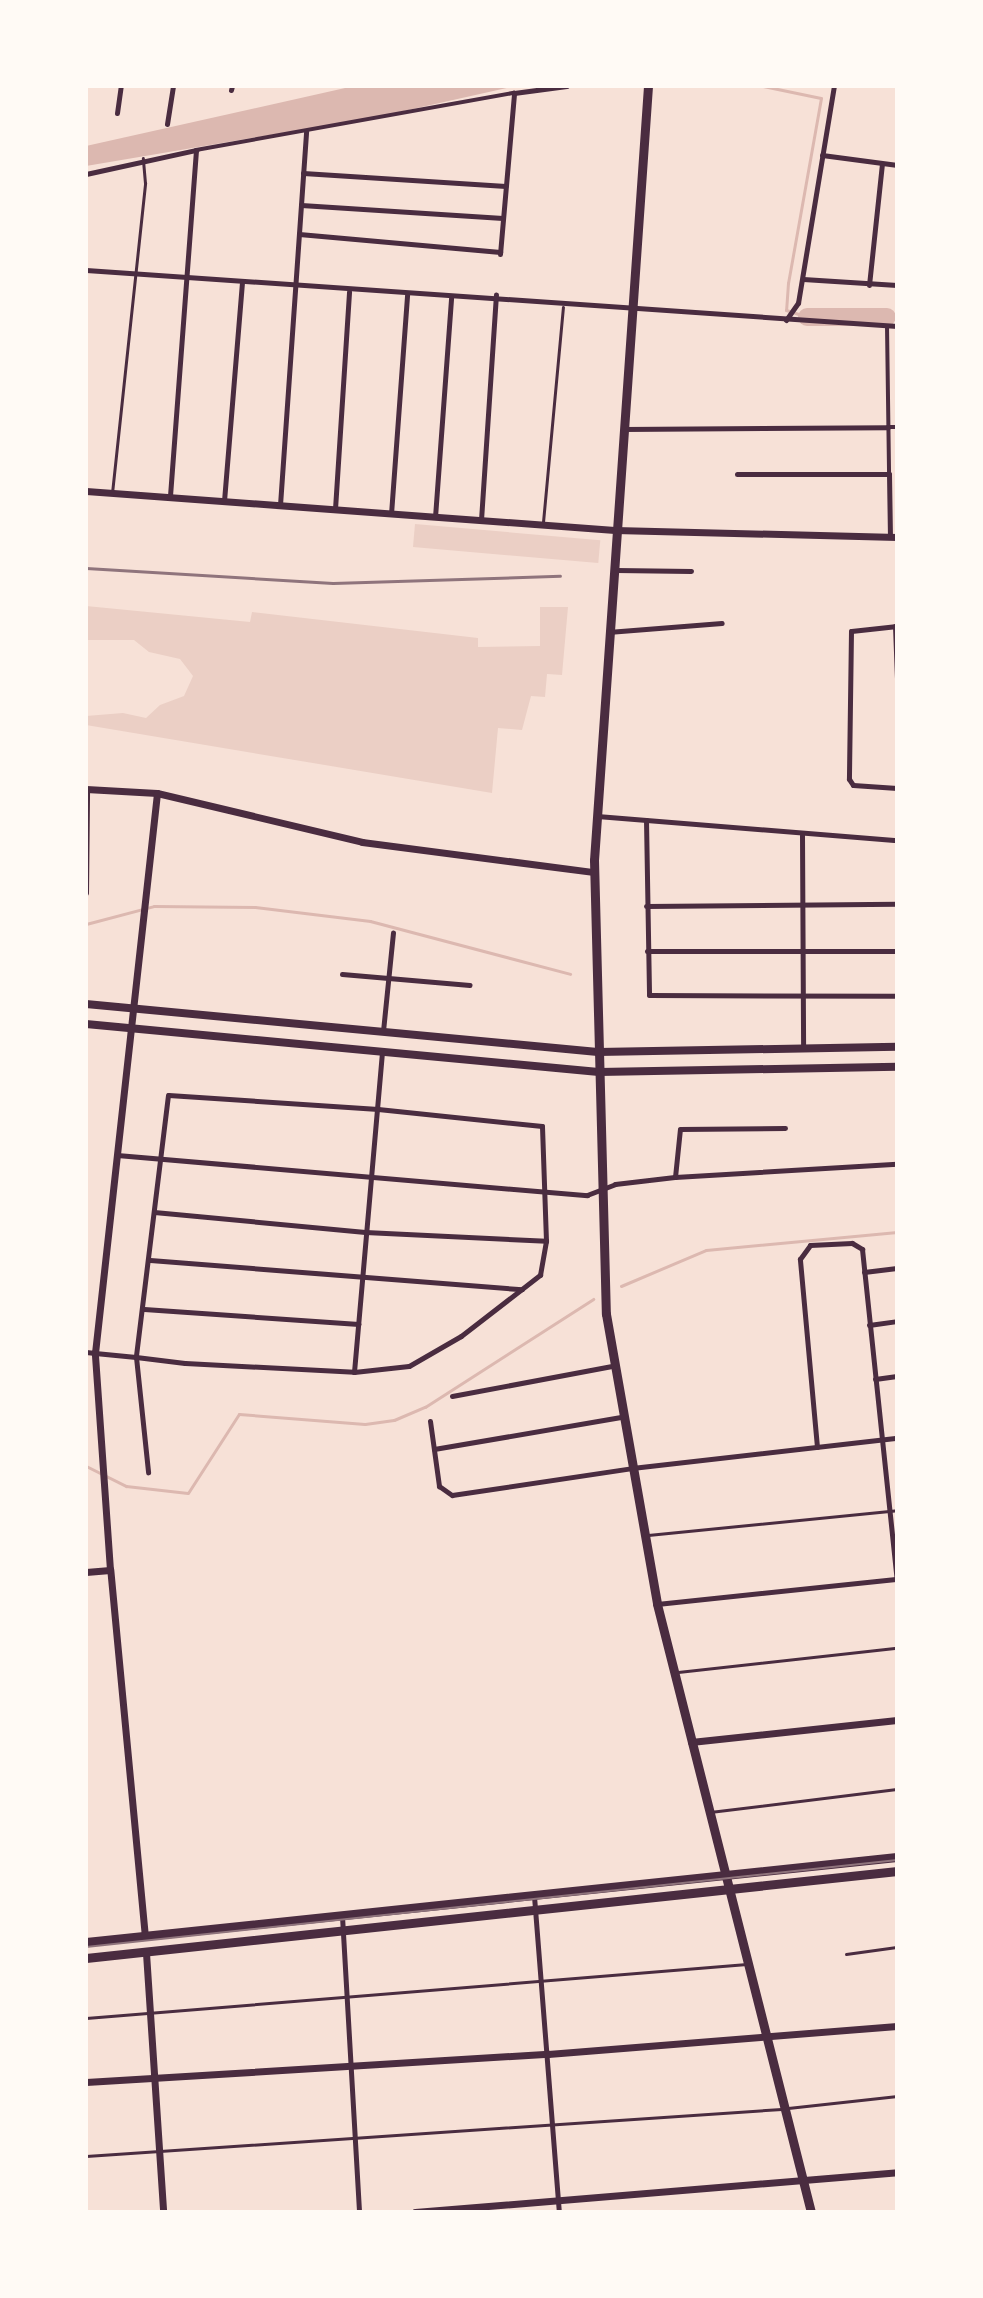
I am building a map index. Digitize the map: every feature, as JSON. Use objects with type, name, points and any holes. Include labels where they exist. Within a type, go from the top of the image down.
[{"type":"main road","points":[[648,86],[607,632],[594,872],[603,1188],[613,1366],[657,1604],[811,2212]]},
{"type":"main road","points":[[86,1004],[598,1052],[897,1047]]},
{"type":"main road","points":[[86,1024],[599,1072],[897,1067]]},
{"type":"main road","points":[[86,1942],[897,1857]]},
{"type":"main road","points":[[86,1958],[897,1871]]},
{"type":"main road","points":[[116,1941],[118,1956]]},
{"type":"street","points":[[117,113],[121,86]]},
{"type":"street","points":[[167,124],[173,86]]},
{"type":"street","points":[[86,173],[143,158],[567,86]]},
{"type":"street","points":[[788,318],[798,303],[803,279],[834,86]]},
{"type":"street","points":[[299,234],[500,253],[514,93]]},
{"type":"street","points":[[280,506],[306,131]]},
{"type":"street","points":[[170,497],[196,150]]},
{"type":"street","points":[[822,155],[897,165]]},
{"type":"street","points":[[869,285],[882,164]]},
{"type":"street","points":[[303,173],[506,186]]},
{"type":"street","points":[[301,205],[503,218]]},
{"type":"street","points":[[86,270],[563,307],[897,326]]},
{"type":"street","points":[[803,279],[897,285]]},
{"type":"street","points":[[224,502],[242,282]]},
{"type":"street","points":[[335,510],[349,291]]},
{"type":"street","points":[[481,520],[496,294]]},
{"type":"street","points":[[391,514],[407,295]]},
{"type":"street","points":[[435,517],[451,298]]},
{"type":"street","points":[[86,491],[615,530],[893,537],[887,326]]},
{"type":"street","points":[[622,429],[897,427]]},
{"type":"street","points":[[737,474],[889,474]]},
{"type":"street","points":[[612,570],[691,571]]},
{"type":"street","points":[[607,632],[722,623]]},
{"type":"street","points":[[897,678],[896,626],[851,631],[850,783],[897,788]]},
{"type":"street","points":[[86,893],[87,789],[157,793],[362,842],[594,872]]},
{"type":"street","points":[[157,793],[117,1155],[90,1352],[145,1938],[163,2212]]},
{"type":"street","points":[[596,816],[802,835],[897,840]]},
{"type":"street","points":[[646,820],[649,995],[897,996]]},
{"type":"street","points":[[802,835],[800,998],[803,1048]]},
{"type":"street","points":[[646,906],[897,904]]},
{"type":"street","points":[[383,1031],[393,933]]},
{"type":"street","points":[[647,951],[897,951]]},
{"type":"street","points":[[342,974],[387,975],[470,985]]},
{"type":"street","points":[[354,1372],[382,1050]]},
{"type":"street","points":[[90,1352],[136,1357],[354,1372],[409,1366],[461,1336],[540,1275],[546,1241],[540,1124],[168,1095],[136,1357],[148,1472]]},
{"type":"street","points":[[675,1177],[680,1129],[785,1128]]},
{"type":"street","points":[[117,1155],[370,1180],[587,1195],[603,1188],[675,1177],[897,1164]]},
{"type":"street","points":[[154,1212],[365,1232],[546,1241]]},
{"type":"street","points":[[657,1604],[897,1580],[862,1249],[852,1243],[810,1245],[800,1259],[817,1447]]},
{"type":"street","points":[[150,1260],[522,1289]]},
{"type":"street","points":[[864,1272],[897,1268]]},
{"type":"street","points":[[144,1309],[358,1324]]},
{"type":"street","points":[[869,1325],[897,1321]]},
{"type":"street","points":[[452,1396],[613,1366]]},
{"type":"street","points":[[875,1379],[897,1376]]},
{"type":"street","points":[[434,1449],[622,1417]]},
{"type":"street","points":[[430,1421],[439,1486],[452,1495],[632,1468],[897,1438]]},
{"type":"street","points":[[86,1572],[110,1570]]},
{"type":"street","points":[[691,1742],[897,1720]]},
{"type":"street","points":[[534,1896],[559,2212]]},
{"type":"street","points":[[342,1915],[359,2212]]},
{"type":"street","points":[[86,2082],[767,2039],[897,2026]]},
{"type":"street","points":[[415,2212],[804,2183],[897,2172]]},
{"type":"lane","points":[[112,493],[133,272],[145,183],[143,158]]},
{"type":"lane","points":[[543,525],[563,307]]},
{"type":"lane","points":[[644,1536],[897,1510]]},
{"type":"lane","points":[[674,1672],[897,1648]]},
{"type":"lane","points":[[709,1812],[897,1789]]},
{"type":"lane","points":[[846,1954],[897,1947]]},
{"type":"lane","points":[[86,2018],[542,1984],[747,1964]]},
{"type":"lane","points":[[86,2156],[784,2109],[897,2096]]},
{"type":"shaded area","points":[[354,86],[516,86],[377,117],[86,166],[86,146]]},
{"type":"shaded area","points":[[415,524],[600,540],[598,563],[413,547]]},
{"type":"shaded area","points":[[86,606],[250,622],[252,612],[478,638],[478,647],[540,646],[540,607],[568,607],[562,675],[547,674],[545,697],[531,696],[522,730],[498,728],[492,793],[86,725],[86,716],[123,713],[146,718],[160,705],[184,696],[193,676],[180,659],[149,652],[134,640],[86,640]]},
{"type":"waterway","points":[[763,86],[821,98],[788,283],[786,310],[807,317]]},
{"type":"waterway","points":[[807,317],[887,317]]},
{"type":"waterway","points":[[887,317],[897,317]]},
{"type":"waterway","points":[[86,924],[154,906],[255,907],[370,921],[570,974]]},
{"type":"waterway","points":[[621,1286],[706,1250],[897,1232]]},
{"type":"waterway","points":[[86,1466],[126,1486],[188,1493],[239,1414],[365,1424],[394,1420],[425,1407],[593,1299]]},
{"type":"tram line","points":[[86,1947],[897,1860]]},
{"type":"railway","points":[[86,568],[333,583],[560,576]]}]
